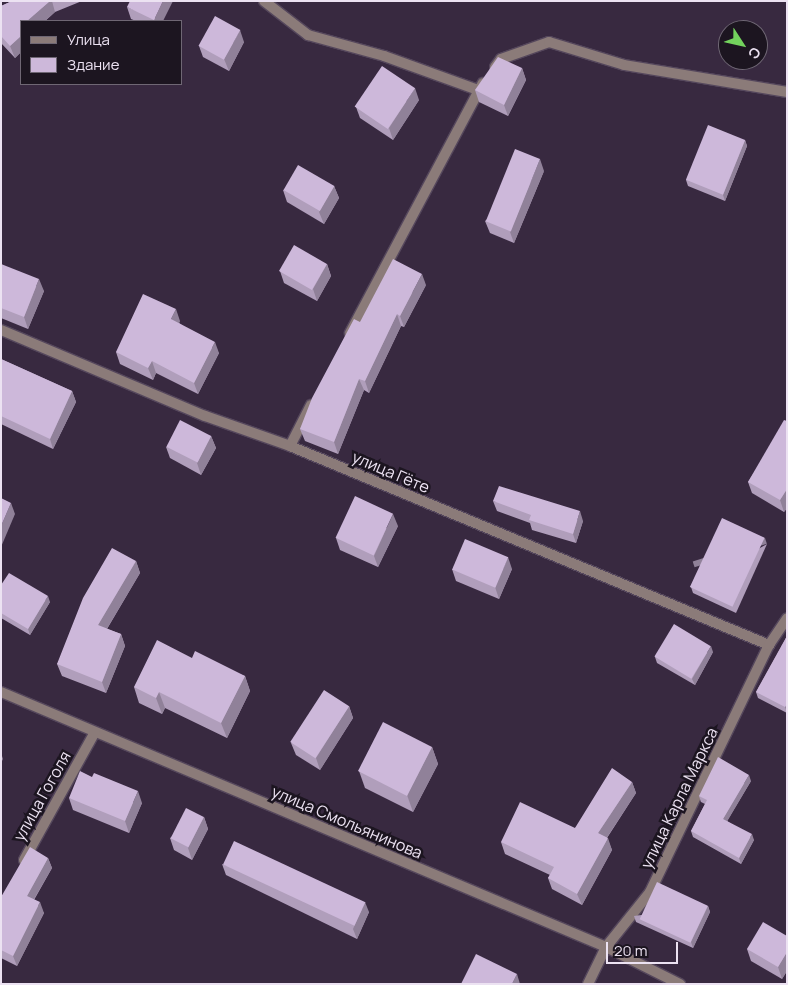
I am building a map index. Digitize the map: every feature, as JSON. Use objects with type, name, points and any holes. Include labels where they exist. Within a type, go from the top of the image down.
[{"type":"street","points":[[264,1],[308,34],[384,56],[478,90]]},
{"type":"street","points":[[345,342],[478,90],[501,59],[549,42],[624,65],[787,92]]},
{"type":"street","name":"улица Гёте","points":[[1,330],[205,416],[290,446],[769,645]]},
{"type":"street","points":[[290,446],[317,394]]},
{"type":"street","name":"улица Карла Маркса","points":[[588,984],[606,946],[650,892],[769,645],[787,618]]},
{"type":"street","name":"улица Смольянинова","points":[[1,692],[606,946],[680,984]]},
{"type":"street","name":"улица Гоголя","points":[[20,868],[95,732]]},
{"type":"building","points":[[12,1],[50,1],[28,20],[20,20],[20,37],[10,46],[1,36],[1,6]]},
{"type":"building","points":[[130,1],[163,1],[154,20],[127,7]]},
{"type":"building","points":[[215,16],[240,30],[224,60],[199,46]]},
{"type":"building","points":[[498,57],[522,68],[504,105],[475,90]]},
{"type":"building","points":[[382,66],[415,88],[388,129],[355,107]]},
{"type":"building","points":[[708,125],[745,140],[723,195],[686,180]]},
{"type":"building","points":[[515,149],[540,159],[511,231],[486,221]]},
{"type":"building","points":[[298,165],[334,186],[320,211],[284,190]]},
{"type":"building","points":[[294,245],[327,264],[312,290],[279,271]]},
{"type":"building","points":[[393,259],[422,274],[400,316],[397,314],[365,381],[359,379],[334,442],[300,429],[312,398],[354,319],[360,322]]},
{"type":"building","points":[[1,264],[39,279],[24,317],[1,308]]},
{"type":"building","points":[[143,294],[176,309],[171,319],[215,342],[194,383],[152,361],[148,368],[116,352]]},
{"type":"building","points":[[1,359],[72,391],[50,439],[1,416]]},
{"type":"building","points":[[180,420],[211,436],[198,463],[166,447]]},
{"type":"building","points":[[784,420],[787,421],[787,489],[780,500],[748,482]]},
{"type":"building","points":[[499,486],[580,511],[573,534],[529,520],[531,515],[493,501]]},
{"type":"building","points":[[355,496],[393,514],[374,555],[336,538]]},
{"type":"building","points":[[1,498],[11,503],[1,526]]},
{"type":"building","points":[[722,518],[765,538],[732,607],[690,587]]},
{"type":"building","points":[[465,539],[508,557],[495,588],[452,569]]},
{"type":"building","points":[[112,548],[136,561],[98,625],[121,634],[102,682],[57,664],[83,598]]},
{"type":"building","points":[[9,573],[48,596],[28,629],[1,613],[1,585]]},
{"type":"building","points":[[674,624],[711,646],[691,679],[654,657]]},
{"type":"building","points":[[787,636],[787,704],[785,707],[756,692]]},
{"type":"building","points":[[157,640],[192,658],[195,651],[245,676],[221,723],[159,692],[156,698],[134,687]]},
{"type":"building","points":[[324,690],[349,706],[315,758],[290,742]]},
{"type":"building","points":[[383,722],[432,747],[407,796],[358,771]]},
{"type":"building","points":[[718,757],[749,775],[723,819],[752,834],[739,858],[691,831],[707,800],[699,796]]},
{"type":"building","points":[[612,768],[632,782],[598,833],[608,838],[577,894],[548,878],[554,867],[501,842],[520,802],[575,828]]},
{"type":"building","points":[[80,771],[92,777],[94,773],[138,791],[125,821],[69,798]]},
{"type":"building","points":[[186,808],[204,817],[188,847],[171,838]]},
{"type":"building","points":[[234,841],[365,902],[354,926],[223,865]]},
{"type":"building","points":[[30,847],[48,858],[27,896],[40,902],[13,956],[1,950],[1,897]]},
{"type":"building","points":[[657,882],[708,906],[690,943],[640,919]]},
{"type":"building","points":[[763,922],[787,936],[787,952],[778,967],[747,949]]},
{"type":"building","points":[[476,954],[517,974],[512,984],[461,984]]}]
